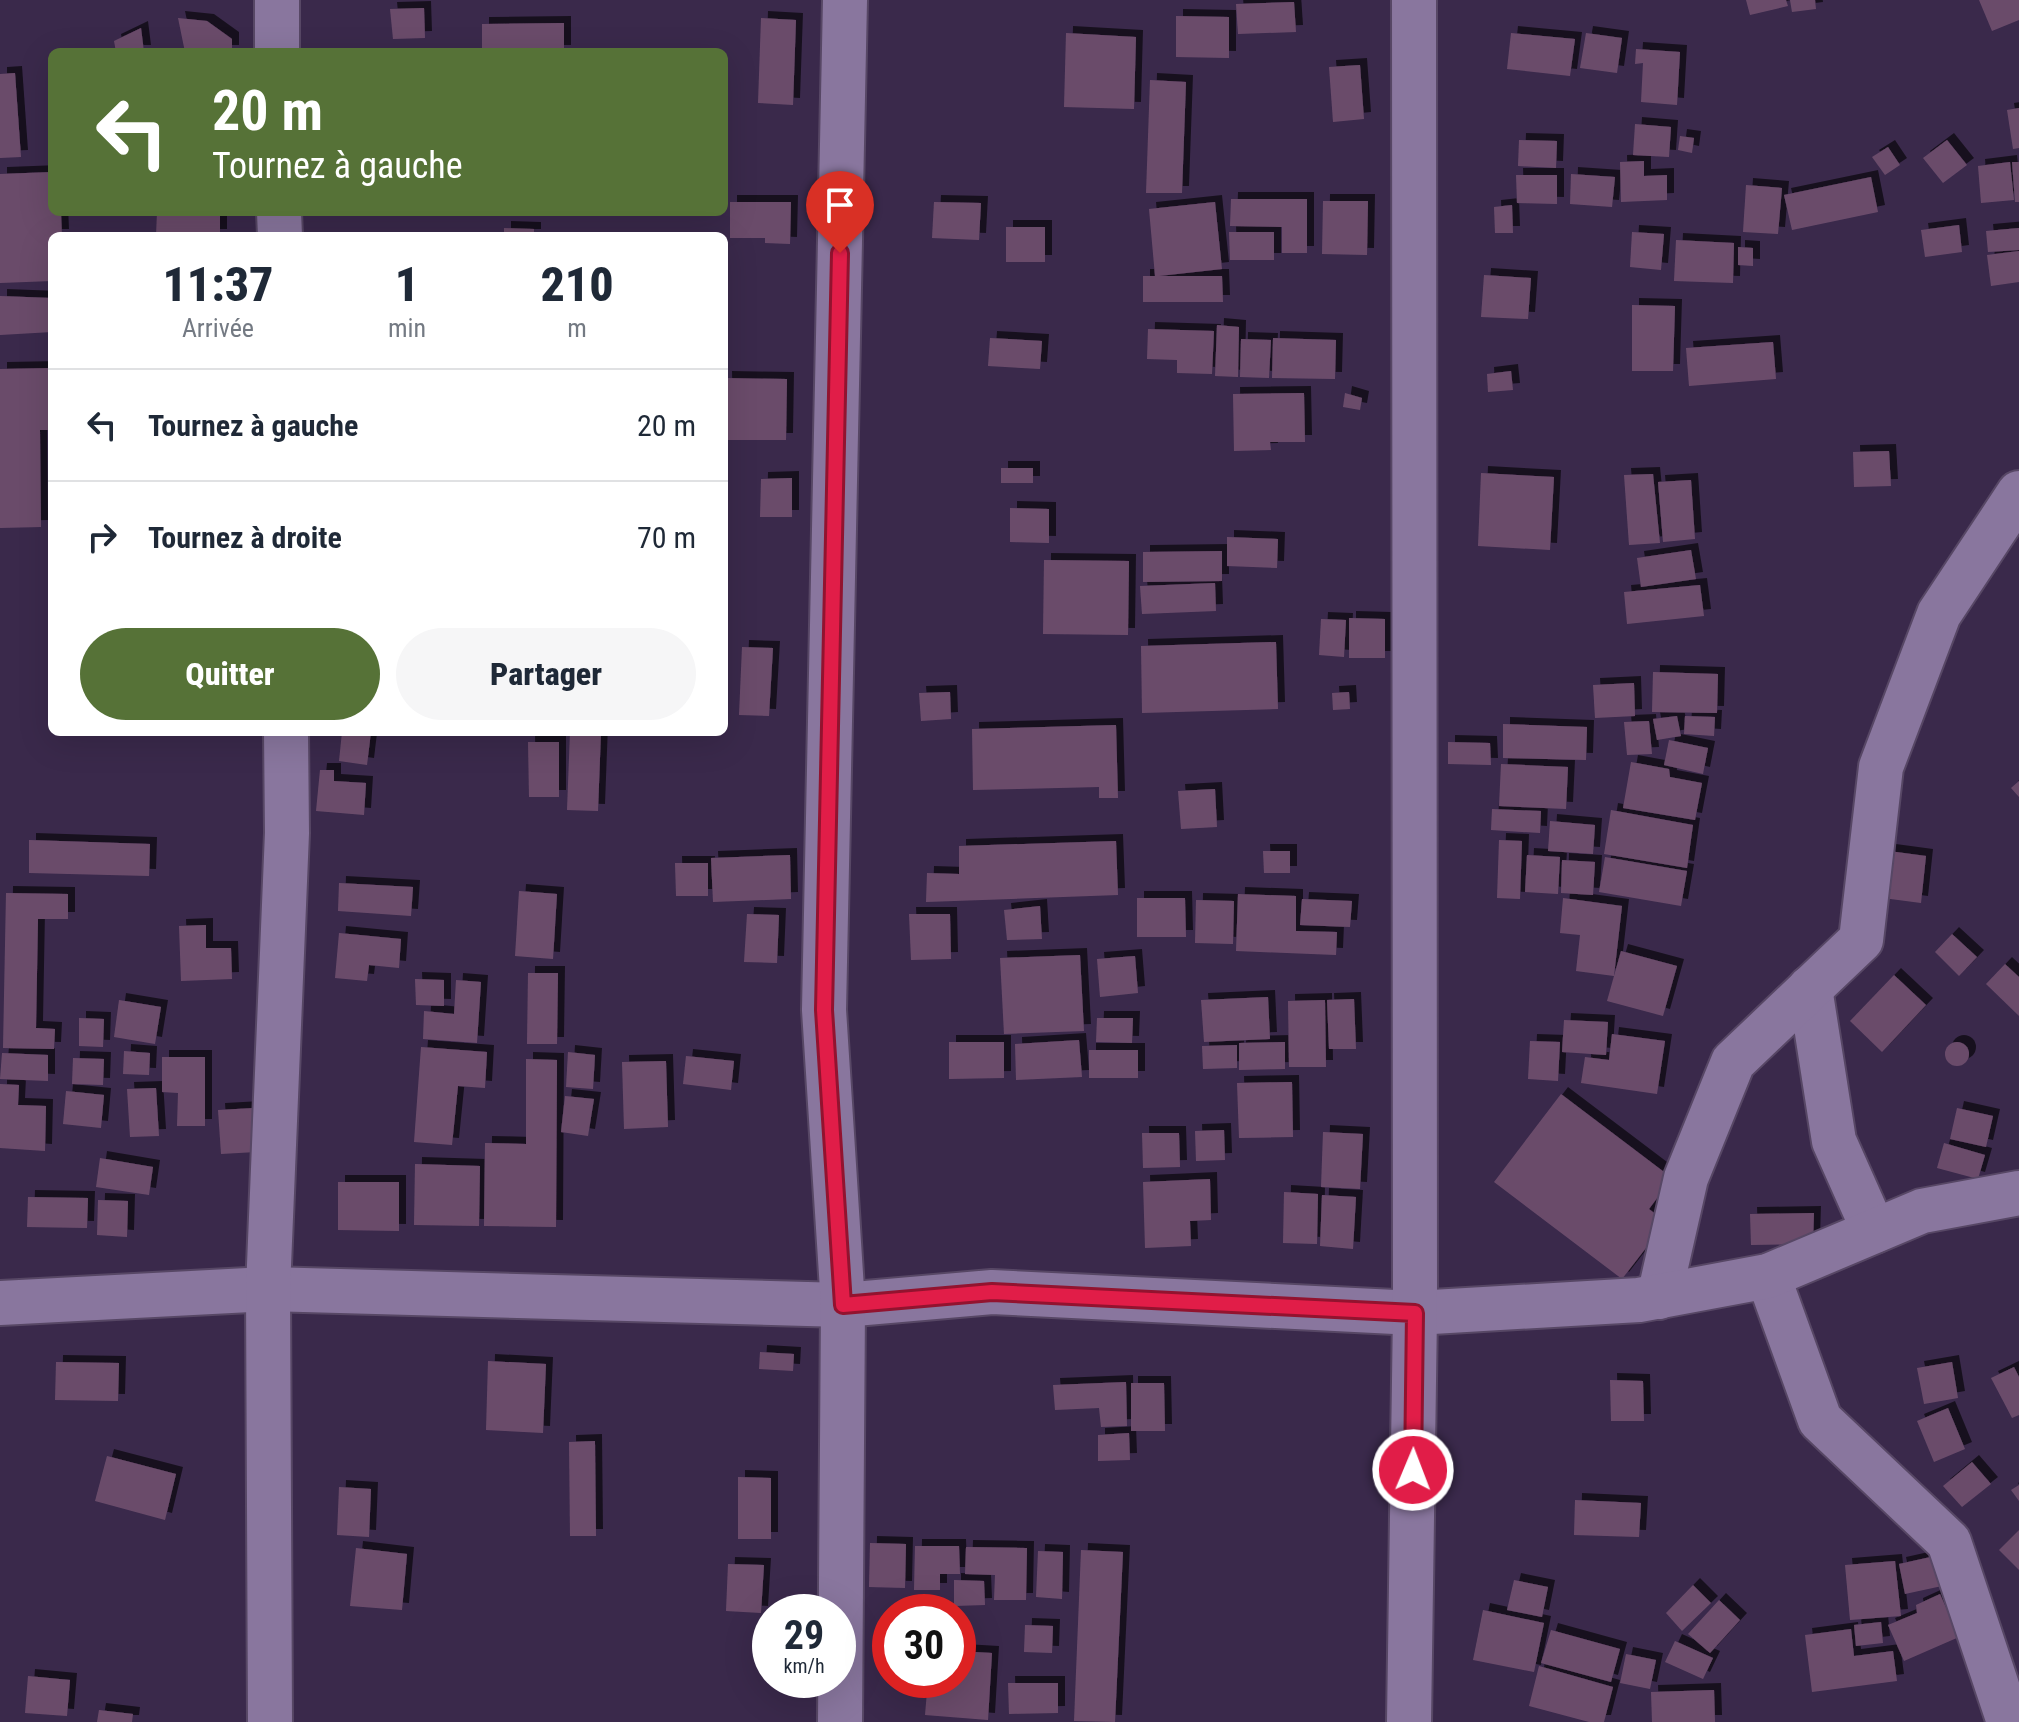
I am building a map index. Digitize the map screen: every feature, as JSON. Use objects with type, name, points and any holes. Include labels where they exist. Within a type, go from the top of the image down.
[{"type":"street","points":[[277,0],[277,48]]},
{"type":"street","points":[[840,1722],[843,1305],[824,1010],[845,0]]},
{"type":"street","points":[[1409,1722],[1415,1313],[1414,0]]},
{"type":"street","points":[[1659,1297],[1686,1178],[1733,1062],[1861,940],[1881,767],[1939,614],[2019,493]]},
{"type":"street","points":[[270,1722],[268,1289],[287,833],[286,736]]},
{"type":"street","points":[[1810,988],[1834,1141],[1874,1231]]},
{"type":"street","points":[[0,1303],[268,1289],[843,1305],[992,1292],[1415,1313],[1639,1300],[1768,1276],[1922,1211],[2019,1193]]},
{"type":"street","points":[[1768,1276],[1820,1420],[1949,1542],[2009,1722]]},
{"type":"building","points":[[1746,0],[1786,0],[1788,6],[1750,15]]},
{"type":"building","points":[[1790,0],[1815,0],[1816,9],[1792,12]]},
{"type":"building","points":[[1979,0],[2019,0],[2019,20],[1992,31]]},
{"type":"building","points":[[1294,2],[1296,32],[1238,34],[1236,4]]},
{"type":"building","points":[[424,8],[425,38],[393,39],[390,9]]},
{"type":"building","points":[[1176,16],[1229,17],[1229,58],[1176,57]]},
{"type":"building","points":[[178,18],[207,21],[232,39],[232,48],[184,48]]},
{"type":"building","points":[[761,18],[796,20],[793,105],[758,103]]},
{"type":"building","points":[[564,23],[564,48],[482,48],[482,24]]},
{"type":"building","points":[[141,28],[144,48],[115,48],[114,41]]},
{"type":"building","points":[[1066,33],[1136,37],[1134,109],[1064,107]]},
{"type":"building","points":[[1511,33],[1575,39],[1570,76],[1507,69]]},
{"type":"building","points":[[1586,33],[1622,38],[1617,73],[1580,68]]},
{"type":"building","points":[[1636,49],[1680,52],[1677,105],[1641,102],[1643,63],[1635,64]]},
{"type":"building","points":[[1360,65],[1364,119],[1333,122],[1329,67]]},
{"type":"building","points":[[15,73],[21,157],[0,158],[0,74]]},
{"type":"building","points":[[1150,80],[1186,82],[1182,193],[1146,193]]},
{"type":"building","points":[[2019,108],[2019,148],[2013,149],[2007,110]]},
{"type":"building","points":[[1635,124],[1671,127],[1669,157],[1633,155]]},
{"type":"building","points":[[1680,136],[1694,138],[1692,153],[1678,150]]},
{"type":"building","points":[[1519,140],[1557,141],[1556,168],[1518,166]]},
{"type":"building","points":[[1947,140],[1967,165],[1943,183],[1923,158]]},
{"type":"building","points":[[1888,147],[1900,165],[1885,175],[1872,157]]},
{"type":"building","points":[[1644,161],[1644,176],[1667,175],[1667,200],[1621,202],[1620,162]]},
{"type":"building","points":[[2010,162],[2014,200],[1981,203],[1978,166]]},
{"type":"building","points":[[2012,162],[2019,162],[2019,202],[2015,202]]},
{"type":"building","points":[[48,172],[48,216],[61,216],[62,232],[48,232],[48,281],[0,283],[0,174]]},
{"type":"building","points":[[1571,174],[1615,177],[1612,207],[1570,204]]},
{"type":"building","points":[[1516,175],[1557,175],[1557,204],[1517,203]]},
{"type":"building","points":[[1871,177],[1878,212],[1792,230],[1784,195]]},
{"type":"building","points":[[1746,185],[1782,188],[1778,234],[1743,232]]},
{"type":"building","points":[[1231,199],[1307,199],[1307,253],[1282,253],[1282,227],[1230,226]]},
{"type":"building","points":[[1323,201],[1368,201],[1367,255],[1322,254]]},
{"type":"building","points":[[730,202],[791,202],[790,244],[765,243],[765,238],[730,238]]},
{"type":"building","points":[[934,202],[981,203],[979,240],[932,238]]},
{"type":"building","points":[[1215,202],[1222,269],[1159,276],[1222,276],[1223,302],[1143,302],[1143,276],[1155,276],[1149,209]]},
{"type":"building","points":[[1512,205],[1513,233],[1495,233],[1494,207]]},
{"type":"building","points":[[157,216],[220,216],[220,232],[156,232]]},
{"type":"building","points":[[1959,225],[1962,252],[1925,257],[1921,230]]},
{"type":"building","points":[[1006,227],[1045,227],[1045,262],[1006,262]]},
{"type":"building","points":[[504,228],[534,229],[534,232],[504,232]]},
{"type":"building","points":[[2019,228],[2019,250],[1988,252],[1986,231]]},
{"type":"building","points":[[1229,232],[1274,232],[1274,260],[1230,260]]},
{"type":"building","points":[[1632,232],[1664,234],[1661,270],[1630,267]]},
{"type":"building","points":[[1676,240],[1734,243],[1733,283],[1674,281]]},
{"type":"building","points":[[1738,247],[1753,248],[1753,266],[1738,265]]},
{"type":"building","points":[[2019,251],[2019,282],[1991,286],[1987,255]]},
{"type":"building","points":[[1484,275],[1531,278],[1528,319],[1481,317]]},
{"type":"building","points":[[0,296],[48,298],[48,332],[0,335]]},
{"type":"building","points":[[1632,305],[1675,306],[1673,371],[1632,371]]},
{"type":"building","points":[[1217,325],[1239,327],[1238,377],[1215,376]]},
{"type":"building","points":[[1148,329],[1214,331],[1212,374],[1177,373],[1177,360],[1147,359]]},
{"type":"building","points":[[990,338],[1042,341],[1040,369],[988,366]]},
{"type":"building","points":[[1273,338],[1336,340],[1335,379],[1272,378]]},
{"type":"building","points":[[1241,339],[1271,340],[1269,378],[1240,377]]},
{"type":"building","points":[[1773,342],[1776,379],[1689,386],[1686,348]]},
{"type":"building","points":[[48,368],[48,430],[40,430],[41,527],[0,528],[0,369]]},
{"type":"building","points":[[1511,371],[1513,390],[1488,392],[1487,374]]},
{"type":"building","points":[[728,378],[787,379],[786,440],[728,440]]},
{"type":"building","points":[[1304,393],[1305,442],[1270,442],[1271,450],[1234,451],[1233,394]]},
{"type":"building","points":[[1345,393],[1362,398],[1360,410],[1343,407]]},
{"type":"building","points":[[1889,451],[1891,486],[1854,487],[1853,452]]},
{"type":"building","points":[[1001,468],[1033,468],[1033,483],[1001,483]]},
{"type":"building","points":[[1481,473],[1554,477],[1550,550],[1478,546]]},
{"type":"building","points":[[1653,474],[1660,543],[1629,545],[1624,475]]},
{"type":"building","points":[[792,478],[792,517],[760,517],[761,479]]},
{"type":"building","points":[[1691,480],[1695,539],[1663,542],[1658,482]]},
{"type":"building","points":[[1010,508],[1049,509],[1049,543],[1010,542]]},
{"type":"building","points":[[1227,537],[1278,539],[1277,568],[1227,566]]},
{"type":"building","points":[[1691,550],[1696,579],[1641,587],[1637,558]]},
{"type":"building","points":[[1222,551],[1222,581],[1143,582],[1143,552]]},
{"type":"building","points":[[1044,560],[1129,561],[1128,635],[1043,634]]},
{"type":"building","points":[[1215,583],[1216,611],[1142,614],[1140,586]]},
{"type":"building","points":[[1700,585],[1704,616],[1627,624],[1624,592]]},
{"type":"building","points":[[1349,618],[1385,619],[1385,658],[1349,658]]},
{"type":"building","points":[[1321,619],[1346,620],[1344,657],[1319,655]]},
{"type":"building","points":[[1276,642],[1278,709],[1142,713],[1141,646]]},
{"type":"building","points":[[742,647],[773,648],[769,716],[739,715]]},
{"type":"building","points":[[1653,672],[1718,674],[1717,713],[1652,712]]},
{"type":"building","points":[[1634,683],[1635,716],[1595,718],[1593,685]]},
{"type":"building","points":[[950,692],[951,719],[921,721],[919,693]]},
{"type":"building","points":[[1349,692],[1350,709],[1333,710],[1332,693]]},
{"type":"building","points":[[1677,716],[1681,736],[1657,740],[1653,719]]},
{"type":"building","points":[[1685,716],[1715,717],[1714,736],[1684,734]]},
{"type":"building","points":[[1649,721],[1652,754],[1627,755],[1624,722]]},
{"type":"building","points":[[1503,724],[1587,727],[1586,760],[1503,758]]},
{"type":"building","points":[[1116,725],[1118,798],[1099,798],[1099,787],[973,790],[972,729]]},
{"type":"building","points":[[342,736],[371,736],[367,765],[339,761]]},
{"type":"building","points":[[570,736],[601,736],[598,811],[567,810]]},
{"type":"building","points":[[1669,740],[1708,748],[1703,774],[1664,765]]},
{"type":"building","points":[[528,742],[559,742],[559,797],[529,797]]},
{"type":"building","points":[[1448,742],[1490,743],[1491,765],[1448,764]]},
{"type":"building","points":[[1631,762],[1669,769],[1670,777],[1702,783],[1695,820],[1623,808]]},
{"type":"building","points":[[1501,764],[1568,767],[1566,809],[1499,806]]},
{"type":"building","points":[[320,770],[334,770],[334,781],[366,783],[364,815],[316,811]]},
{"type":"building","points":[[2019,781],[2019,797],[2011,788]]},
{"type":"building","points":[[1215,789],[1217,827],[1181,829],[1178,791]]},
{"type":"building","points":[[1492,809],[1541,811],[1540,833],[1491,830]]},
{"type":"building","points":[[1611,810],[1693,825],[1687,868],[1604,854]]},
{"type":"building","points":[[1550,821],[1595,825],[1593,854],[1548,851]]},
{"type":"building","points":[[29,840],[150,844],[149,876],[29,873]]},
{"type":"building","points":[[1499,840],[1522,841],[1520,899],[1497,898]]},
{"type":"building","points":[[1116,841],[1118,895],[926,902],[927,873],[959,874],[959,846]]},
{"type":"building","points":[[1263,851],[1290,851],[1290,873],[1264,873]]},
{"type":"building","points":[[1889,851],[1926,856],[1921,903],[1883,898]]},
{"type":"building","points":[[790,855],[791,899],[713,902],[711,858]]},
{"type":"building","points":[[1527,855],[1560,857],[1558,894],[1525,892]]},
{"type":"building","points":[[1605,857],[1687,871],[1681,906],[1599,892]]},
{"type":"building","points":[[1562,860],[1595,862],[1593,895],[1561,893]]},
{"type":"building","points":[[675,863],[708,863],[708,896],[676,896]]},
{"type":"building","points":[[339,883],[413,887],[411,916],[338,911]]},
{"type":"building","points":[[519,891],[557,894],[553,959],[515,956]]},
{"type":"building","points":[[6,893],[68,894],[68,919],[38,919],[36,1028],[55,1029],[54,1049],[3,1048]]},
{"type":"building","points":[[1238,894],[1296,896],[1296,931],[1337,932],[1336,955],[1236,951]]},
{"type":"building","points":[[1137,898],[1185,898],[1186,937],[1137,937]]},
{"type":"building","points":[[1563,898],[1622,906],[1614,976],[1576,971],[1580,935],[1560,933]]},
{"type":"building","points":[[1302,899],[1352,901],[1350,927],[1300,925]]},
{"type":"building","points":[[1196,900],[1234,901],[1233,944],[1195,943]]},
{"type":"building","points":[[1040,906],[1042,939],[1007,940],[1004,910]]},
{"type":"building","points":[[747,914],[779,915],[777,963],[744,962]]},
{"type":"building","points":[[909,914],[950,914],[951,959],[911,960]]},
{"type":"building","points":[[206,925],[206,948],[231,948],[232,979],[181,981],[179,926]]},
{"type":"building","points":[[339,933],[401,939],[399,968],[369,965],[367,981],[335,978]]},
{"type":"building","points":[[1952,934],[1977,957],[1959,976],[1935,952]]},
{"type":"building","points":[[1621,951],[1677,966],[1663,1016],[1607,1001]]},
{"type":"building","points":[[1080,955],[1084,1031],[1004,1034],[1000,958]]},
{"type":"building","points":[[1135,956],[1138,993],[1100,997],[1097,959]]},
{"type":"building","points":[[2005,964],[2019,977],[2019,1016],[1986,984]]},
{"type":"building","points":[[528,973],[558,973],[557,1044],[527,1044]]},
{"type":"building","points":[[1894,975],[1926,1005],[1882,1052],[1850,1021]]},
{"type":"building","points":[[415,979],[444,980],[444,1006],[416,1005]]},
{"type":"building","points":[[456,980],[481,982],[477,1043],[423,1039],[424,1011],[454,1014]]},
{"type":"building","points":[[1268,997],[1270,1039],[1204,1042],[1201,1000]]},
{"type":"building","points":[[1354,999],[1356,1049],[1329,1049],[1327,1000]]},
{"type":"building","points":[[119,1000],[161,1007],[155,1044],[114,1037]]},
{"type":"building","points":[[1325,1000],[1326,1067],[1289,1067],[1288,1001]]},
{"type":"building","points":[[79,1018],[104,1019],[103,1047],[79,1046]]},
{"type":"building","points":[[1097,1018],[1133,1018],[1132,1043],[1096,1042]]},
{"type":"building","points":[[1564,1020],[1608,1022],[1606,1055],[1562,1052]]},
{"type":"building","points":[[1612,1034],[1665,1041],[1657,1094],[1581,1083],[1585,1057],[1609,1060]]},
{"type":"building","points":[[1079,1040],[1082,1077],[1016,1080],[1015,1044]]},
{"type":"building","points":[[1530,1041],[1560,1042],[1558,1081],[1528,1079]]},
{"type":"building","points":[[949,1042],[1004,1042],[1004,1078],[949,1079]]},
{"type":"building","points":[[1285,1042],[1285,1069],[1239,1070],[1239,1043]]},
{"type":"building","points":[[1957,1042],[1966,1045],[1969,1054],[1966,1063],[1957,1066],[1948,1063],[1945,1054],[1948,1045]]},
{"type":"building","points":[[1237,1045],[1237,1068],[1203,1069],[1202,1046]]},
{"type":"building","points":[[421,1047],[487,1052],[485,1088],[458,1086],[452,1145],[414,1142]]},
{"type":"building","points":[[1089,1050],[1138,1050],[1138,1078],[1089,1078]]},
{"type":"building","points":[[124,1051],[150,1053],[149,1075],[123,1074]]},
{"type":"building","points":[[568,1052],[595,1055],[593,1089],[566,1087]]},
{"type":"building","points":[[2,1053],[48,1055],[48,1081],[0,1079]]},
{"type":"building","points":[[686,1056],[734,1061],[731,1090],[683,1084]]},
{"type":"building","points":[[162,1057],[205,1057],[205,1126],[177,1126],[178,1093],[162,1092]]},
{"type":"building","points":[[73,1058],[104,1059],[103,1085],[72,1084]]},
{"type":"building","points":[[526,1059],[557,1060],[556,1227],[484,1226],[485,1143],[526,1144]]},
{"type":"building","points":[[666,1061],[668,1127],[624,1129],[622,1062]]},
{"type":"building","points":[[1292,1082],[1293,1137],[1239,1138],[1237,1083]]},
{"type":"building","points":[[0,1084],[19,1085],[18,1105],[46,1106],[45,1151],[0,1148]]},
{"type":"building","points":[[156,1088],[159,1136],[130,1137],[127,1089]]},
{"type":"building","points":[[66,1091],[104,1095],[101,1128],[63,1124]]},
{"type":"building","points":[[1561,1094],[1672,1178],[1649,1209],[1666,1222],[1622,1279],[1494,1182]]},
{"type":"building","points":[[565,1096],[594,1099],[588,1136],[561,1132]]},
{"type":"building","points":[[254,1108],[257,1152],[221,1154],[218,1110]]},
{"type":"building","points":[[1957,1108],[1993,1116],[1986,1147],[1950,1139]]},
{"type":"building","points":[[1224,1130],[1225,1160],[1196,1161],[1195,1131]]},
{"type":"building","points":[[1323,1132],[1363,1134],[1360,1189],[1321,1187]]},
{"type":"building","points":[[1142,1133],[1179,1133],[1180,1167],[1143,1168]]},
{"type":"building","points":[[1944,1143],[1985,1155],[1978,1179],[1937,1168]]},
{"type":"building","points":[[100,1158],[153,1167],[149,1195],[96,1187]]},
{"type":"building","points":[[415,1164],[480,1166],[479,1226],[414,1225]]},
{"type":"building","points":[[1210,1179],[1211,1220],[1190,1221],[1191,1246],[1145,1248],[1143,1182]]},
{"type":"building","points":[[338,1182],[399,1182],[399,1231],[338,1230]]},
{"type":"building","points":[[1284,1192],[1318,1194],[1317,1244],[1283,1243]]},
{"type":"building","points":[[1322,1195],[1356,1197],[1353,1249],[1320,1246]]},
{"type":"building","points":[[28,1197],[88,1198],[87,1228],[27,1227]]},
{"type":"building","points":[[98,1200],[128,1201],[127,1237],[97,1235]]},
{"type":"building","points":[[1814,1213],[1813,1244],[1751,1245],[1750,1214]]},
{"type":"building","points":[[760,1352],[794,1354],[793,1371],[759,1369]]},
{"type":"building","points":[[488,1361],[546,1364],[543,1433],[486,1430]]},
{"type":"building","points":[[56,1362],[119,1363],[118,1401],[55,1400]]},
{"type":"building","points":[[1952,1362],[1958,1398],[1924,1404],[1917,1368]]},
{"type":"building","points":[[2014,1367],[2019,1377],[2019,1415],[2012,1418],[1991,1378]]},
{"type":"building","points":[[1610,1380],[1643,1381],[1644,1421],[1611,1421]]},
{"type":"building","points":[[1126,1382],[1127,1426],[1101,1427],[1099,1408],[1055,1410],[1053,1385]]},
{"type":"building","points":[[1131,1383],[1164,1383],[1165,1431],[1131,1431]]},
{"type":"building","points":[[1948,1408],[1965,1449],[1934,1462],[1917,1421]]},
{"type":"building","points":[[1129,1433],[1130,1460],[1098,1461],[1098,1435]]},
{"type":"building","points":[[595,1441],[596,1536],[570,1536],[569,1442]]},
{"type":"building","points":[[107,1456],[176,1474],[165,1520],[95,1501]]},
{"type":"building","points":[[1972,1462],[1991,1484],[1962,1507],[1943,1486]]},
{"type":"building","points":[[738,1477],[771,1478],[771,1539],[738,1539]]},
{"type":"building","points":[[2019,1485],[2019,1501],[2011,1490]]},
{"type":"building","points":[[339,1487],[371,1489],[369,1537],[337,1535]]},
{"type":"building","points":[[1575,1500],[1641,1503],[1639,1537],[1574,1535]]},
{"type":"building","points":[[2019,1530],[2019,1570],[1999,1550]]},
{"type":"building","points":[[870,1543],[906,1544],[905,1588],[869,1587]]},
{"type":"building","points":[[915,1546],[959,1546],[960,1574],[940,1574],[940,1590],[914,1590]]},
{"type":"building","points":[[966,1547],[1027,1548],[1026,1600],[994,1600],[995,1575],[965,1574]]},
{"type":"building","points":[[356,1548],[407,1554],[402,1610],[350,1606]]},
{"type":"building","points":[[1081,1550],[1123,1552],[1115,1722],[1074,1721]]},
{"type":"building","points":[[1038,1551],[1063,1552],[1062,1599],[1036,1597]]},
{"type":"building","points":[[1935,1556],[1942,1586],[1905,1594],[1899,1564]]},
{"type":"building","points":[[1895,1561],[1901,1616],[1850,1620],[1845,1565]]},
{"type":"building","points":[[728,1564],[764,1565],[762,1594],[752,1594],[752,1612],[726,1611]]},
{"type":"building","points":[[954,1580],[984,1581],[985,1605],[976,1605],[976,1594],[954,1594]]},
{"type":"building","points":[[1514,1580],[1548,1587],[1542,1617],[1507,1610]]},
{"type":"building","points":[[1693,1585],[1711,1603],[1682,1631],[1666,1613]]},
{"type":"building","points":[[1940,1594],[1959,1637],[1904,1661],[1888,1625],[1917,1613],[1916,1605]]},
{"type":"building","points":[[1719,1600],[1740,1620],[1710,1653],[1688,1634]]},
{"type":"building","points":[[1483,1610],[1544,1623],[1534,1672],[1473,1660]]},
{"type":"building","points":[[1881,1622],[1883,1643],[1856,1646],[1854,1625]]},
{"type":"building","points":[[1025,1625],[1053,1626],[1052,1653],[1024,1652]]},
{"type":"building","points":[[1851,1629],[1854,1656],[1893,1651],[1897,1681],[1812,1692],[1805,1635]]},
{"type":"building","points":[[1551,1630],[1620,1649],[1611,1682],[1541,1663]]},
{"type":"building","points":[[1675,1641],[1713,1658],[1703,1679],[1665,1662]]},
{"type":"building","points":[[976,1652],[992,1653],[988,1720],[925,1715],[926,1698],[976,1698]]},
{"type":"building","points":[[1626,1654],[1656,1660],[1650,1689],[1620,1683]]},
{"type":"building","points":[[1539,1666],[1613,1687],[1604,1722],[1589,1722],[1529,1706]]},
{"type":"building","points":[[28,1676],[70,1680],[67,1716],[25,1713]]},
{"type":"building","points":[[1008,1683],[1058,1683],[1058,1713],[1009,1714]]},
{"type":"building","points":[[1714,1690],[1715,1722],[1652,1722],[1651,1692]]},
{"type":"building","points":[[99,1710],[133,1714],[132,1722],[97,1722]]},
{"type":"route","points":[[840,253],[824,1010],[843,1305],[992,1292],[1415,1313],[1413,1470]]}]
